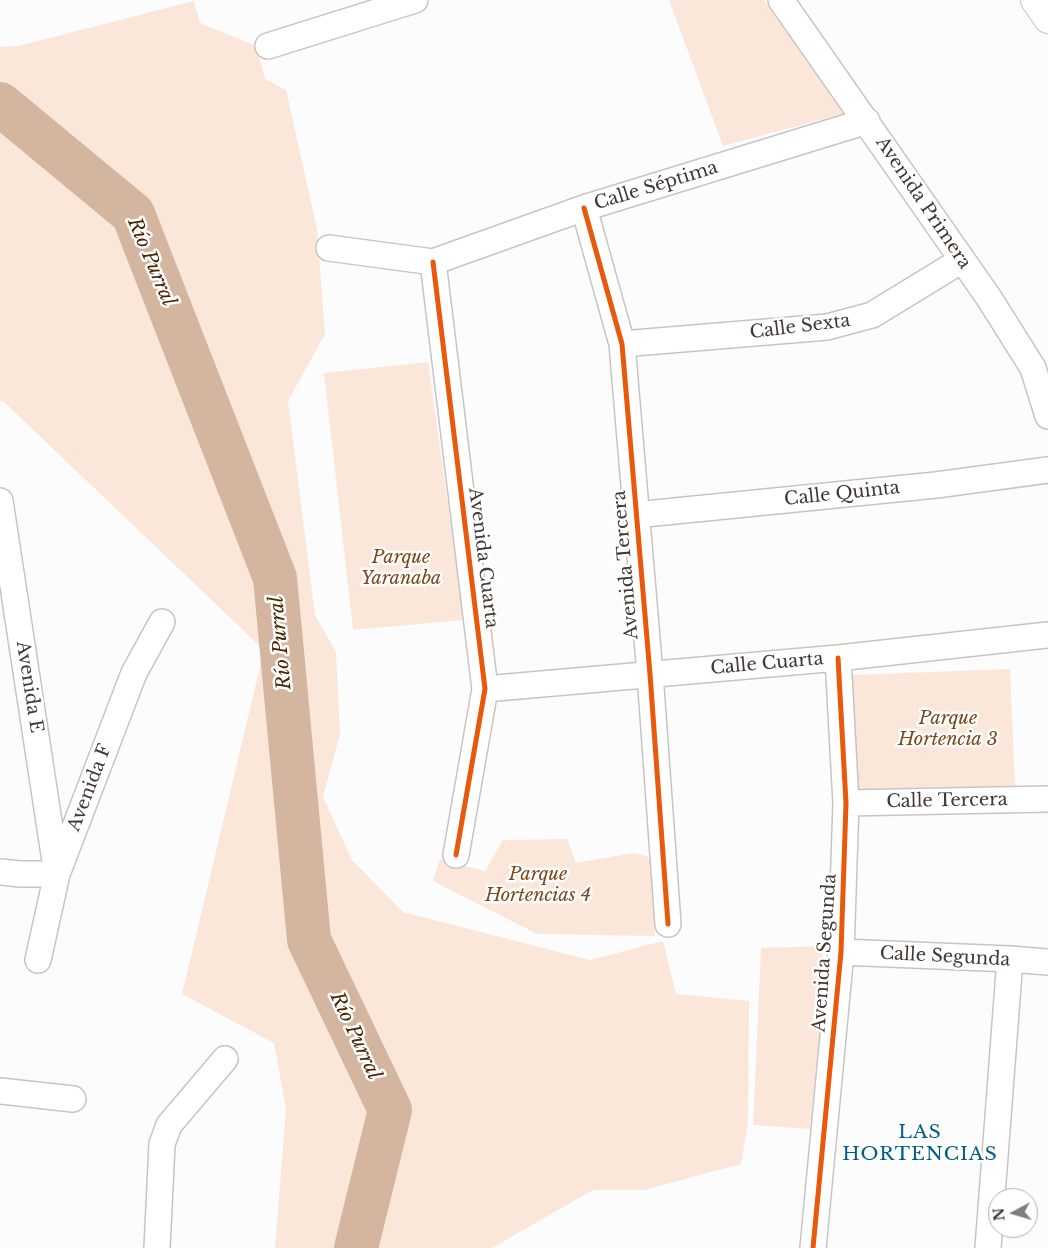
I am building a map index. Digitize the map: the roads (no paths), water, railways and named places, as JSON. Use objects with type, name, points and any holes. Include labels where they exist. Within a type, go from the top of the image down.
[{"type":"main road","points":[[1035,0],[1048,19]]},
{"type":"street","points":[[268,46],[415,0]]},
{"type":"street","name":"Avenida Primera","points":[[781,0],[989,298],[1033,368],[1048,416]]},
{"type":"street","name":"Calle Séptima","points":[[329,248],[433,262],[584,208],[867,121]]},
{"type":"street","name":"Avenida Tercera","points":[[584,208],[622,344],[635,515],[650,674],[668,924]]},
{"type":"street","name":"Calle Sexta","points":[[622,344],[836,325],[872,315],[962,260]]},
{"type":"street","name":"Avenida Cuarta","points":[[433,262],[485,689],[456,855]]},
{"type":"street","name":"Calle Quinta","points":[[635,515],[936,485],[1048,470]]},
{"type":"street","name":"Avenida E","points":[[0,500],[57,874]]},
{"type":"street","name":"Avenida F","points":[[38,960],[57,874],[134,673],[162,622]]},
{"type":"street","name":"Calle Cuarta","points":[[485,689],[838,658],[1048,635]]},
{"type":"street","name":"Avenida Segunda","points":[[813,1248],[841,952],[846,803],[838,658]]},
{"type":"street","name":"Calle Tercera","points":[[846,803],[1048,799]]},
{"type":"street","points":[[0,872],[57,874]]},
{"type":"street","name":"Calle Segunda","points":[[841,952],[1048,962]]},
{"type":"street","points":[[988,1248],[1010,959]]},
{"type":"street","points":[[157,1248],[162,1144],[169,1125],[225,1058]]},
{"type":"street","points":[[0,1091],[73,1099]]},
{"type":"waterway","name":"Río Purral","points":[[0,104],[133,214],[275,578],[309,940],[390,1110],[356,1248]]},
{"type":"district","name":"LAS HORTENCIAS","points":[[920,1144]]},
{"type":"park label","name":"Parque Yaranaba","points":[[401,568]]},
{"type":"park label","name":"Parque Hortencia 3","points":[[948,730]]},
{"type":"park label","name":"Parque Hortencias 4","points":[[538,885]]}]
